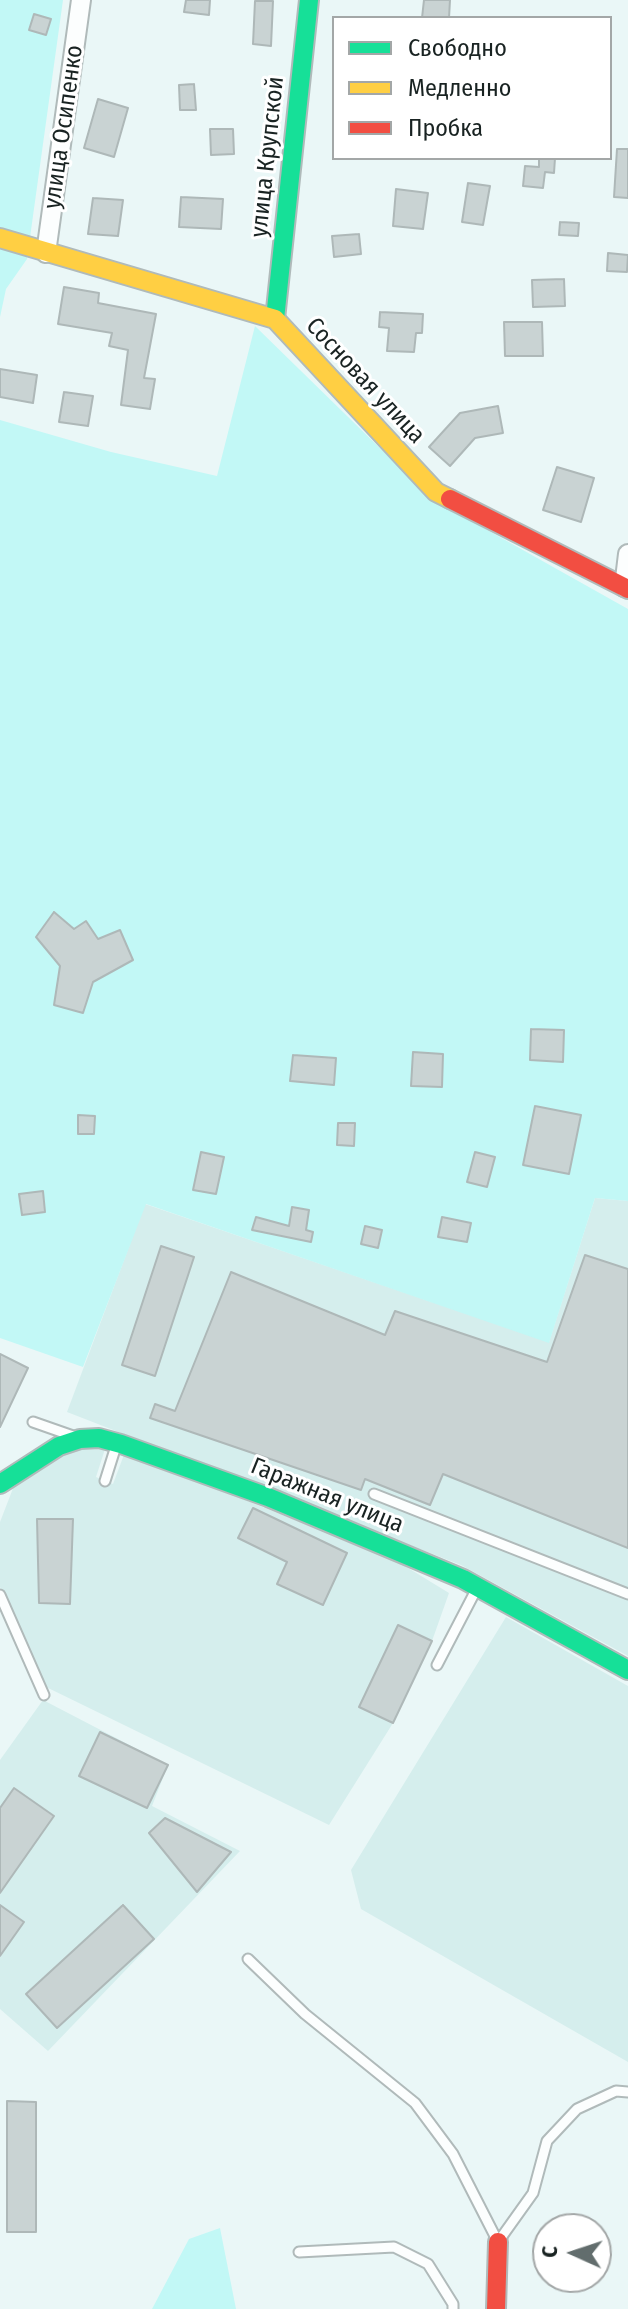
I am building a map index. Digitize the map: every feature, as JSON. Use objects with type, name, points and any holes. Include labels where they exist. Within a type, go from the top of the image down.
[{"type":"street","name":"улица Осипенко","points":[[46,253],[81,0]]},
{"type":"street","name":"улица Крупской","points":[[275,319],[309,0]]},
{"type":"street","name":"Сосновая улица","points":[[0,238],[275,319],[436,492],[626,588]]},
{"type":"street","points":[[626,588],[628,554]]},
{"type":"street","name":"Гаражная улица","points":[[6,1484],[35,1460],[59,1446],[80,1439],[115,1438],[268,1497],[414,1564],[478,1587],[628,1670]]},
{"type":"street","points":[[496,2309],[498,2242]]},
{"type":"lane","points":[[33,1422],[80,1439]]},
{"type":"lane","points":[[105,1481],[115,1438]]},
{"type":"lane","points":[[374,1494],[628,1594]]},
{"type":"lane","points":[[437,1665],[478,1587]]},
{"type":"lane","points":[[0,1595],[44,1695]]},
{"type":"lane","points":[[248,1959],[305,2014],[415,2103],[453,2154],[498,2242],[533,2193],[547,2141],[577,2109],[616,2091],[628,2092]]},
{"type":"lane","points":[[299,2252],[394,2247],[428,2264],[453,2304],[453,2309]]},
{"type":"shaded area","points":[[0,0],[63,0],[27,259],[6,289],[0,317]]},
{"type":"shaded area","points":[[255,326],[432,499],[628,609],[628,1201],[595,1198],[549,1343],[146,1204],[83,1367],[0,1338],[0,420],[111,452],[217,476]]},
{"type":"shaded area","points":[[595,1198],[628,1201],[628,1656],[461,1565],[67,1412],[145,1204],[549,1342]]},
{"type":"shaded area","points":[[79,1443],[106,1446],[96,1477],[113,1484],[125,1452],[395,1560],[449,1593],[432,1641],[393,1723],[329,1825],[42,1685],[0,1587],[0,1522],[17,1478]]},
{"type":"shaded area","points":[[506,1617],[628,1686],[628,2062],[361,1909],[351,1870]]},
{"type":"shaded area","points":[[43,1700],[168,1765],[152,1806],[240,1851],[48,2051],[0,2009],[0,1760]]},
{"type":"shaded area","points":[[220,2228],[236,2309],[152,2309],[189,2239]]},
{"type":"building","points":[[186,0],[210,0],[209,15],[184,12]]},
{"type":"building","points":[[424,0],[450,0],[449,16],[422,16]]},
{"type":"building","points":[[255,1],[273,1],[271,46],[253,44]]},
{"type":"building","points":[[34,14],[51,19],[46,35],[29,30]]},
{"type":"building","points":[[194,84],[196,110],[180,110],[179,85]]},
{"type":"building","points":[[98,99],[128,108],[114,157],[84,148]]},
{"type":"building","points":[[210,129],[233,129],[234,154],[211,155]]},
{"type":"building","points":[[617,149],[628,149],[628,198],[614,197]]},
{"type":"building","points":[[539,160],[555,160],[554,173],[545,172],[543,188],[523,186],[525,166],[539,167]]},
{"type":"building","points":[[468,183],[490,186],[483,225],[462,222]]},
{"type":"building","points":[[396,189],[428,193],[423,229],[393,226]]},
{"type":"building","points":[[181,197],[223,199],[221,229],[179,227]]},
{"type":"building","points":[[93,198],[123,200],[118,236],[88,234]]},
{"type":"building","points":[[560,222],[579,223],[578,236],[559,235]]},
{"type":"building","points":[[359,234],[361,254],[334,257],[332,236]]},
{"type":"building","points":[[608,253],[628,255],[627,272],[607,271]]},
{"type":"building","points":[[564,279],[565,306],[533,307],[532,280]]},
{"type":"building","points":[[64,287],[99,293],[98,303],[156,314],[144,378],[155,379],[150,409],[121,405],[128,350],[109,346],[112,333],[58,324]]},
{"type":"building","points":[[380,312],[423,314],[422,333],[416,333],[414,352],[387,351],[389,328],[379,327]]},
{"type":"building","points":[[504,322],[542,322],[543,356],[505,356]]},
{"type":"building","points":[[0,369],[37,375],[33,403],[0,397]]},
{"type":"building","points":[[64,392],[93,396],[88,426],[59,422]]},
{"type":"building","points":[[498,406],[503,433],[475,438],[450,466],[429,447],[460,413]]},
{"type":"building","points":[[557,467],[594,478],[581,522],[543,510]]},
{"type":"building","points":[[54,912],[74,929],[86,921],[98,939],[120,930],[133,960],[93,982],[83,1013],[54,1005],[60,966],[36,937]]},
{"type":"building","points":[[531,1029],[564,1030],[563,1062],[530,1060]]},
{"type":"building","points":[[413,1052],[443,1054],[442,1087],[411,1086]]},
{"type":"building","points":[[293,1055],[336,1058],[334,1085],[290,1081]]},
{"type":"building","points":[[535,1106],[581,1115],[569,1174],[523,1165]]},
{"type":"building","points":[[78,1115],[95,1116],[94,1134],[78,1134]]},
{"type":"building","points":[[338,1123],[355,1123],[354,1146],[337,1145]]},
{"type":"building","points":[[201,1152],[224,1157],[216,1194],[193,1190]]},
{"type":"building","points":[[475,1152],[495,1157],[487,1187],[467,1182]]},
{"type":"building","points":[[43,1191],[45,1212],[22,1215],[19,1194]]},
{"type":"building","points":[[292,1207],[309,1210],[306,1230],[313,1232],[311,1242],[252,1230],[256,1217],[289,1226]]},
{"type":"building","points":[[442,1217],[471,1223],[467,1242],[438,1237]]},
{"type":"building","points":[[365,1226],[382,1230],[378,1248],[361,1244]]},
{"type":"building","points":[[161,1246],[194,1257],[155,1376],[122,1365]]},
{"type":"building","points":[[585,1255],[628,1269],[628,1548],[443,1474],[430,1505],[365,1479],[361,1490],[150,1418],[155,1404],[175,1411],[231,1272],[385,1335],[395,1311],[547,1362]]},
{"type":"building","points":[[0,1354],[28,1368],[0,1427]]},
{"type":"building","points":[[253,1508],[347,1553],[323,1605],[277,1584],[287,1562],[238,1538]]},
{"type":"building","points":[[37,1519],[73,1519],[70,1604],[39,1603]]},
{"type":"building","points":[[398,1625],[432,1641],[393,1723],[359,1707]]},
{"type":"building","points":[[100,1732],[168,1765],[147,1808],[79,1776]]},
{"type":"building","points":[[14,1788],[54,1816],[0,1893],[0,1808]]},
{"type":"building","points":[[165,1818],[231,1852],[197,1892],[149,1833]]},
{"type":"building","points":[[0,1905],[24,1922],[0,1956]]},
{"type":"building","points":[[123,1905],[154,1939],[57,2028],[26,1994]]},
{"type":"building","points":[[7,2101],[36,2102],[36,2232],[7,2232]]},
{"type":"traffic: fast","points":[[275,319],[309,0]]},
{"type":"traffic: fast","points":[[0,1484],[59,1446],[80,1439],[99,1438],[121,1444],[268,1497],[463,1579],[628,1670]]},
{"type":"traffic: slow","points":[[0,238],[275,319],[436,492],[450,499]]},
{"type":"traffic: jam","points":[[450,499],[628,589]]},
{"type":"traffic: jam","points":[[496,2309],[498,2242]]}]
